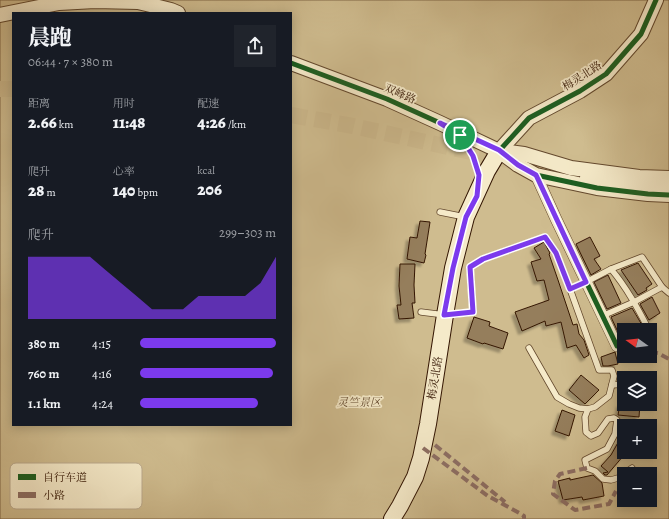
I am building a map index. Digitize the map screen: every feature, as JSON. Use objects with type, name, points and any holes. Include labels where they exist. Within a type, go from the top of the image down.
[{"type":"main road","name":"梅灵北路","points":[[392,519],[415,477],[421,458],[428,424],[444,315],[453,268],[466,217],[499,150]]},
{"type":"main road","points":[[588,178],[630,184],[669,187]]},
{"type":"street","name":"梅灵北路","points":[[499,150],[529,118],[580,91],[606,74],[641,34],[656,0]]},
{"type":"street","points":[[16,12],[59,4],[95,1],[138,2],[176,12]]},
{"type":"street","points":[[0,15],[12,13]]},
{"type":"street","name":"双峰路","points":[[292,63],[387,99],[499,150]]},
{"type":"street","points":[[499,150],[518,165],[536,175],[597,188],[669,195]]},
{"type":"street","points":[[499,150],[524,154],[571,168],[639,177],[669,178]]},
{"type":"street","points":[[536,175],[617,346]]},
{"type":"lane","points":[[440,123],[460,135],[473,156],[479,175],[477,196]]},
{"type":"lane","points":[[440,212],[466,217]]},
{"type":"lane","points":[[421,312],[444,315],[473,312],[470,267],[483,259],[545,237],[556,253],[599,370],[612,370],[614,376],[609,396],[595,407],[588,409],[579,408],[557,397],[529,348]]},
{"type":"lane","points":[[570,289],[611,269],[642,257],[662,287],[669,293]]},
{"type":"lane","points":[[611,269],[622,281],[645,323]]},
{"type":"lane","points":[[602,316],[634,302],[662,287]]},
{"type":"lane","points":[[612,385],[617,385]]},
{"type":"lane","points":[[588,409],[585,417],[586,432],[592,436],[598,433],[608,419],[614,418],[618,420],[615,434],[607,449],[585,460],[587,468],[595,471],[603,479],[612,480],[617,478]]},
{"type":"green space","name":"灵竺景区","points":[[0,0],[669,0],[669,519],[0,519]]},
{"type":"building","points":[[420,221],[430,222],[424,263],[407,259],[410,237],[417,238]]},
{"type":"building","points":[[590,237],[600,256],[594,259],[601,269],[591,275],[576,244]]},
{"type":"building","points":[[544,242],[550,253],[549,254],[573,325],[577,324],[579,334],[584,340],[589,355],[584,358],[576,345],[567,348],[561,322],[546,326],[545,321],[522,331],[515,312],[549,300],[544,280],[537,281],[531,262],[541,259],[534,248]]},
{"type":"building","points":[[638,263],[652,284],[646,288],[647,290],[638,295],[621,270]]},
{"type":"building","points":[[400,264],[415,264],[415,303],[412,303],[414,318],[399,319],[397,305],[401,305],[399,286]]},
{"type":"building","points":[[608,275],[621,303],[607,309],[594,282]]},
{"type":"building","points":[[652,297],[660,313],[649,320],[640,304]]},
{"type":"building","points":[[632,308],[641,323],[617,323],[617,330],[611,317]]},
{"type":"building","points":[[474,317],[490,322],[489,326],[508,333],[503,349],[467,338]]},
{"type":"building","points":[[615,352],[618,364],[603,366],[601,357]]},
{"type":"building","points":[[581,375],[599,390],[585,404],[569,390]]},
{"type":"building","points":[[562,410],[575,415],[569,436],[555,431]]},
{"type":"building","points":[[619,411],[639,411],[639,417],[618,415]]},
{"type":"building","points":[[617,444],[617,459],[621,459],[607,475],[605,475],[603,473],[608,472],[601,466],[611,455]]},
{"type":"building","points":[[593,475],[602,483],[604,496],[583,500],[582,497],[563,500],[558,481]]},
{"type":"tunnel","points":[[0,89],[12,89]]},
{"type":"tunnel","points":[[292,115],[353,126],[571,174]]},
{"type":"marked path","points":[[657,353],[669,359]]},
{"type":"marked path","points":[[435,445],[505,502]]},
{"type":"marked path","points":[[423,448],[488,496],[524,516],[524,519]]},
{"type":"marked path","points":[[587,468],[560,474],[555,481],[553,494],[575,510],[609,504],[616,491]]},
{"type":"cycle path","points":[[499,151],[529,118],[580,91],[606,74],[641,34],[656,0]]},
{"type":"cycle path","points":[[292,63],[387,99],[440,123],[499,151],[518,165],[536,175],[597,188],[669,195]]},
{"type":"cycle path","points":[[536,175],[617,346]]},
{"type":"route","points":[[440,123],[499,150],[518,165],[536,175],[586,282],[570,289],[556,253],[545,237],[483,259],[470,267],[473,312],[444,315],[453,268],[466,217],[477,196],[479,175],[473,156],[460,135],[440,123]]}]
